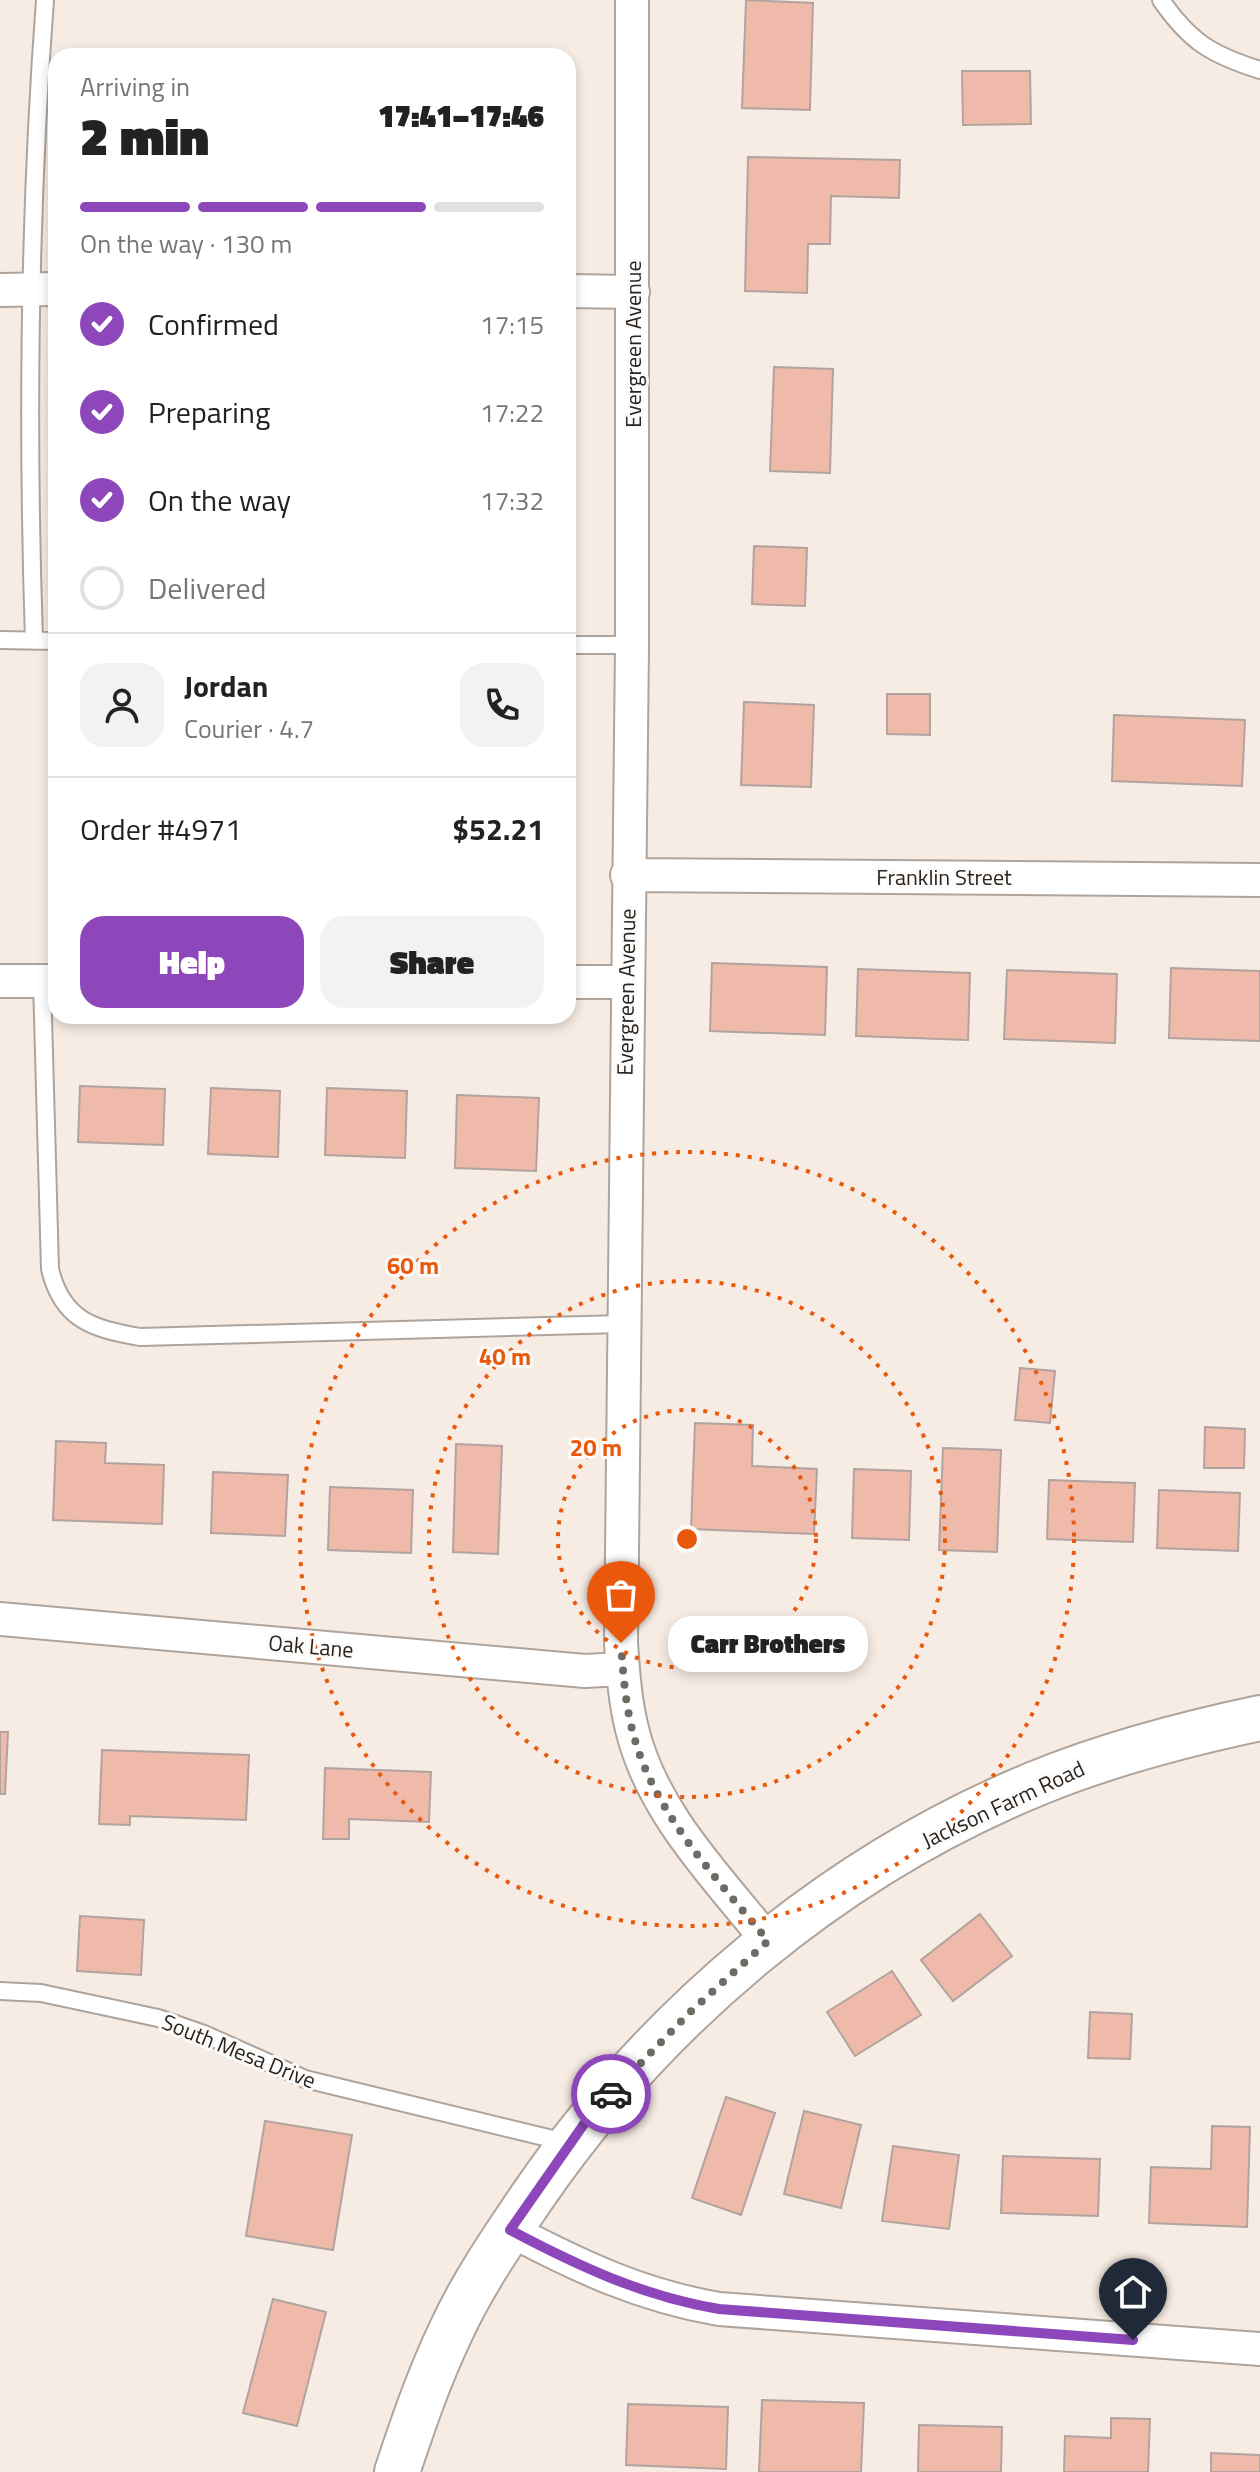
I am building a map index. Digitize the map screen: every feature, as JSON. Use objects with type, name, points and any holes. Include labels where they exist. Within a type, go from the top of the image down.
[{"type":"main road","name":"Jackson Farm Road","points":[[768,1941],[884,1862],[1038,1783],[1137,1747],[1260,1718]]},
{"type":"main road","points":[[397,2472],[418,2408],[451,2330],[485,2266],[570,2143],[625,2078],[768,1941]]},
{"type":"street","name":"Evergreen Avenue","points":[[632,0],[632,645],[625,982],[622,1669],[632,1730],[661,1801],[678,1828],[768,1941]]},
{"type":"street","points":[[0,290],[45,289]]},
{"type":"street","points":[[576,291],[633,292]]},
{"type":"street","name":"Franklin Street","points":[[627,875],[1260,880]]},
{"type":"street","points":[[0,981],[48,981]]},
{"type":"street","points":[[576,982],[625,982]]},
{"type":"street","name":"Oak Lane","points":[[0,1619],[585,1671],[622,1669]]},
{"type":"street","points":[[510,2230],[597,2275],[637,2290],[719,2309],[1260,2349]]},
{"type":"lane","points":[[34,641],[31,545],[45,289],[35,130],[45,0]]},
{"type":"lane","points":[[1161,0],[1183,31],[1195,40],[1220,57],[1260,70]]},
{"type":"lane","points":[[0,640],[48,641]]},
{"type":"lane","points":[[576,645],[632,645]]},
{"type":"lane","points":[[49,1024],[50,1269],[55,1289],[72,1314],[104,1331],[140,1337],[623,1324]]},
{"type":"lane","name":"South Mesa Drive","points":[[0,1991],[41,1993],[145,2014],[204,2034],[305,2079],[570,2143]]},
{"type":"building","points":[[746,0],[813,3],[810,110],[742,108]]},
{"type":"building","points":[[962,71],[1030,71],[1031,124],[963,125]]},
{"type":"building","points":[[748,157],[900,160],[899,198],[831,196],[830,244],[808,244],[807,293],[745,291]]},
{"type":"building","points":[[774,367],[833,369],[830,473],[770,471]]},
{"type":"building","points":[[754,546],[807,548],[805,606],[752,604]]},
{"type":"building","points":[[887,694],[930,694],[930,735],[887,734]]},
{"type":"building","points":[[744,702],[814,705],[811,787],[741,785]]},
{"type":"building","points":[[1114,715],[1245,720],[1242,786],[1112,781]]},
{"type":"building","points":[[712,963],[827,967],[825,1035],[710,1031]]},
{"type":"building","points":[[1171,968],[1260,971],[1260,1041],[1169,1038]]},
{"type":"building","points":[[858,969],[970,973],[968,1040],[856,1036]]},
{"type":"building","points":[[1007,970],[1117,974],[1115,1043],[1004,1039]]},
{"type":"building","points":[[80,1086],[165,1089],[163,1145],[78,1142]]},
{"type":"building","points":[[211,1088],[280,1091],[278,1157],[208,1154]]},
{"type":"building","points":[[327,1088],[407,1091],[405,1158],[325,1155]]},
{"type":"building","points":[[457,1095],[539,1098],[536,1171],[455,1168]]},
{"type":"building","points":[[1020,1368],[1055,1371],[1050,1423],[1015,1420]]},
{"type":"building","points":[[695,1423],[753,1425],[752,1466],[817,1469],[814,1534],[691,1529]]},
{"type":"building","points":[[1205,1427],[1245,1429],[1244,1468],[1204,1468]]},
{"type":"building","points":[[56,1441],[106,1443],[105,1463],[164,1465],[162,1524],[53,1520]]},
{"type":"building","points":[[456,1444],[502,1446],[498,1554],[453,1552]]},
{"type":"building","points":[[943,1448],[1001,1450],[997,1552],[939,1550]]},
{"type":"building","points":[[854,1469],[911,1471],[909,1540],[852,1538]]},
{"type":"building","points":[[213,1472],[288,1475],[285,1536],[211,1533]]},
{"type":"building","points":[[1049,1480],[1135,1483],[1133,1542],[1047,1539]]},
{"type":"building","points":[[330,1487],[413,1490],[411,1553],[328,1550]]},
{"type":"building","points":[[1159,1490],[1240,1493],[1238,1551],[1157,1548]]},
{"type":"building","points":[[0,1732],[8,1732],[5,1794],[0,1794]]},
{"type":"building","points":[[102,1750],[249,1755],[246,1820],[130,1816],[130,1825],[99,1824]]},
{"type":"building","points":[[325,1768],[431,1772],[429,1822],[349,1819],[349,1839],[323,1839]]},
{"type":"building","points":[[980,1914],[1012,1956],[953,2001],[921,1960]]},
{"type":"building","points":[[80,1916],[144,1920],[141,1975],[77,1971]]},
{"type":"building","points":[[892,1971],[921,2015],[855,2056],[827,2012]]},
{"type":"building","points":[[1090,2012],[1132,2014],[1130,2059],[1088,2058]]},
{"type":"building","points":[[726,2097],[775,2113],[741,2215],[692,2198]]},
{"type":"building","points":[[804,2111],[861,2125],[841,2208],[784,2194]]},
{"type":"building","points":[[265,2121],[352,2135],[333,2250],[246,2236]]},
{"type":"building","points":[[1212,2126],[1250,2127],[1247,2227],[1149,2223],[1151,2167],[1211,2169]]},
{"type":"building","points":[[893,2146],[959,2155],[949,2229],[882,2221]]},
{"type":"building","points":[[1003,2156],[1100,2159],[1098,2216],[1001,2213]]},
{"type":"building","points":[[273,2299],[326,2312],[297,2426],[243,2413]]},
{"type":"building","points":[[762,2400],[864,2403],[861,2472],[759,2472]]},
{"type":"building","points":[[628,2404],[728,2407],[726,2469],[626,2465]]},
{"type":"building","points":[[1111,2418],[1150,2419],[1148,2472],[1064,2472],[1065,2436],[1111,2438]]},
{"type":"building","points":[[919,2425],[1002,2427],[1001,2472],[918,2472]]},
{"type":"building","points":[[1211,2453],[1260,2455],[1260,2472],[1211,2472]]},
{"type":"way so far","points":[[611,2094],[689,2013],[768,1941],[678,1828],[661,1801],[632,1730],[624,1686],[621,1643]]},
{"type":"place","name":"Carr Brothers","points":[[621,1643]]},
{"type":"route","points":[[611,2094],[584,2124],[510,2230],[597,2275],[675,2301],[719,2309],[1133,2340]]}]
